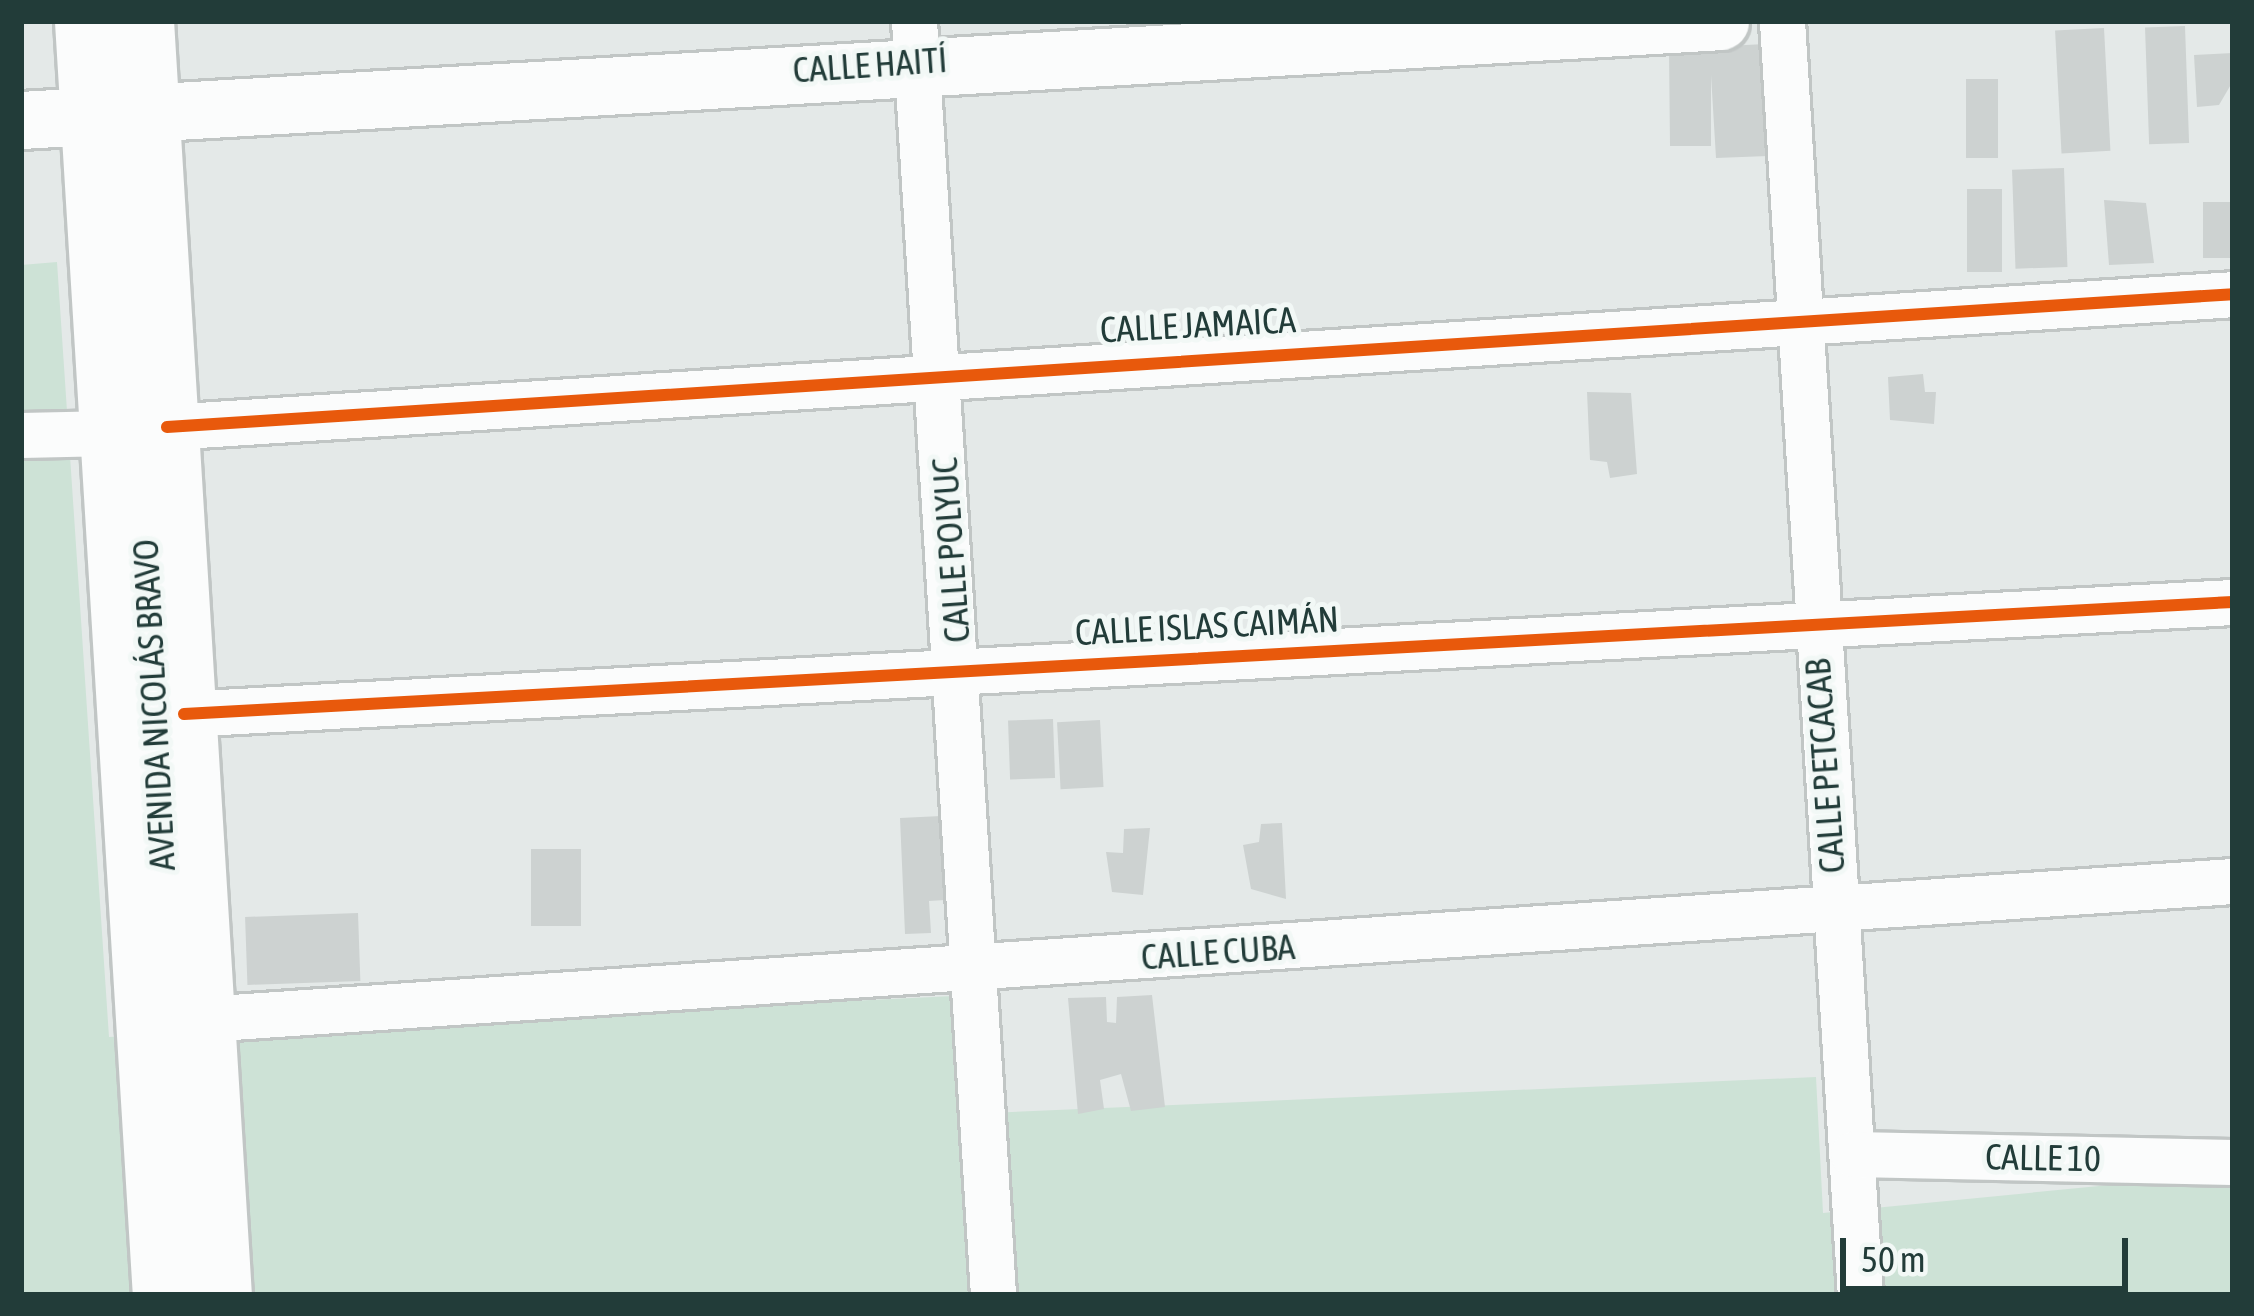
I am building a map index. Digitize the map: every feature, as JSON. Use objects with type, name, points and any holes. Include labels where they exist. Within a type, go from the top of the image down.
[{"type":"main road","name":"AVENIDA NICOLÁS BRAVO","points":[[86,21],[120,113],[139,430],[164,1295]]},
{"type":"main road","name":"AVENIDA NICOLÁS BRAVO","points":[[120,113],[142,21]]},
{"type":"main road","name":"AVENIDA NICOLÁS BRAVO","points":[[139,430],[184,714],[220,1295]]},
{"type":"street","name":"CALLE HAITÍ","points":[[21,120],[915,41],[1720,21]]},
{"type":"street","name":"CALLE PETCACAB","points":[[1782,21],[1802,319],[1815,622],[1860,1295]]},
{"type":"street","name":"CALLE POLYUC","points":[[915,41],[959,670],[993,1295]]},
{"type":"street","name":"CALLE JAMAICA","points":[[21,435],[939,371],[2233,294]]},
{"type":"street","name":"CALLE ISLAS CAIMÁN","points":[[184,714],[2233,602]]},
{"type":"street","name":"CALLE CUBA","points":[[203,1019],[2233,881]]},
{"type":"street","name":"CALLE 10","points":[[1852,1154],[2233,1162]]},
{"type":"green space","points":[[57,262],[109,1037],[974,995],[989,1113],[1816,1077],[1823,1213],[2233,1173],[2233,1295],[21,1295],[21,265]]},
{"type":"building","points":[[2185,26],[2189,143],[2149,144],[2145,27]]},
{"type":"building","points":[[2104,28],[2110,151],[2062,153],[2055,31]]},
{"type":"building","points":[[1765,44],[1768,156],[1716,158],[1711,75],[1711,146],[1670,146],[1669,49]]},
{"type":"building","points":[[2233,53],[2233,81],[2219,105],[2197,107],[2194,55]]},
{"type":"building","points":[[1966,79],[1998,79],[1998,158],[1966,158]]},
{"type":"building","points":[[2064,168],[2067,267],[2015,269],[2012,170]]},
{"type":"building","points":[[1967,189],[2002,189],[2002,272],[1967,272]]},
{"type":"building","points":[[2104,200],[2146,203],[2154,263],[2109,265]]},
{"type":"building","points":[[2203,202],[2233,202],[2233,258],[2203,258]]},
{"type":"building","points":[[1923,374],[1925,392],[1936,392],[1934,424],[1890,420],[1888,377]]},
{"type":"building","points":[[1587,392],[1631,393],[1637,474],[1610,478],[1607,462],[1590,460]]},
{"type":"building","points":[[1053,719],[1055,778],[1010,780],[1008,721]]},
{"type":"building","points":[[1100,720],[1104,787],[1061,789],[1057,722]]},
{"type":"building","points":[[941,816],[945,900],[929,901],[931,933],[905,934],[900,818]]},
{"type":"building","points":[[1282,823],[1286,899],[1251,889],[1243,845],[1259,842],[1261,824]]},
{"type":"building","points":[[1150,828],[1143,895],[1112,892],[1106,852],[1123,853],[1124,829]]},
{"type":"building","points":[[531,849],[581,849],[581,926],[531,926]]},
{"type":"building","points":[[358,913],[360,981],[247,985],[245,917]]},
{"type":"building","points":[[1152,995],[1165,1107],[1131,1111],[1121,1074],[1100,1080],[1104,1109],[1078,1114],[1068,998],[1106,997],[1107,1022],[1116,1023],[1117,997]]},
{"type":"cycle path","points":[[167,427],[2233,294]]},
{"type":"cycle path","points":[[184,714],[2233,602]]}]
